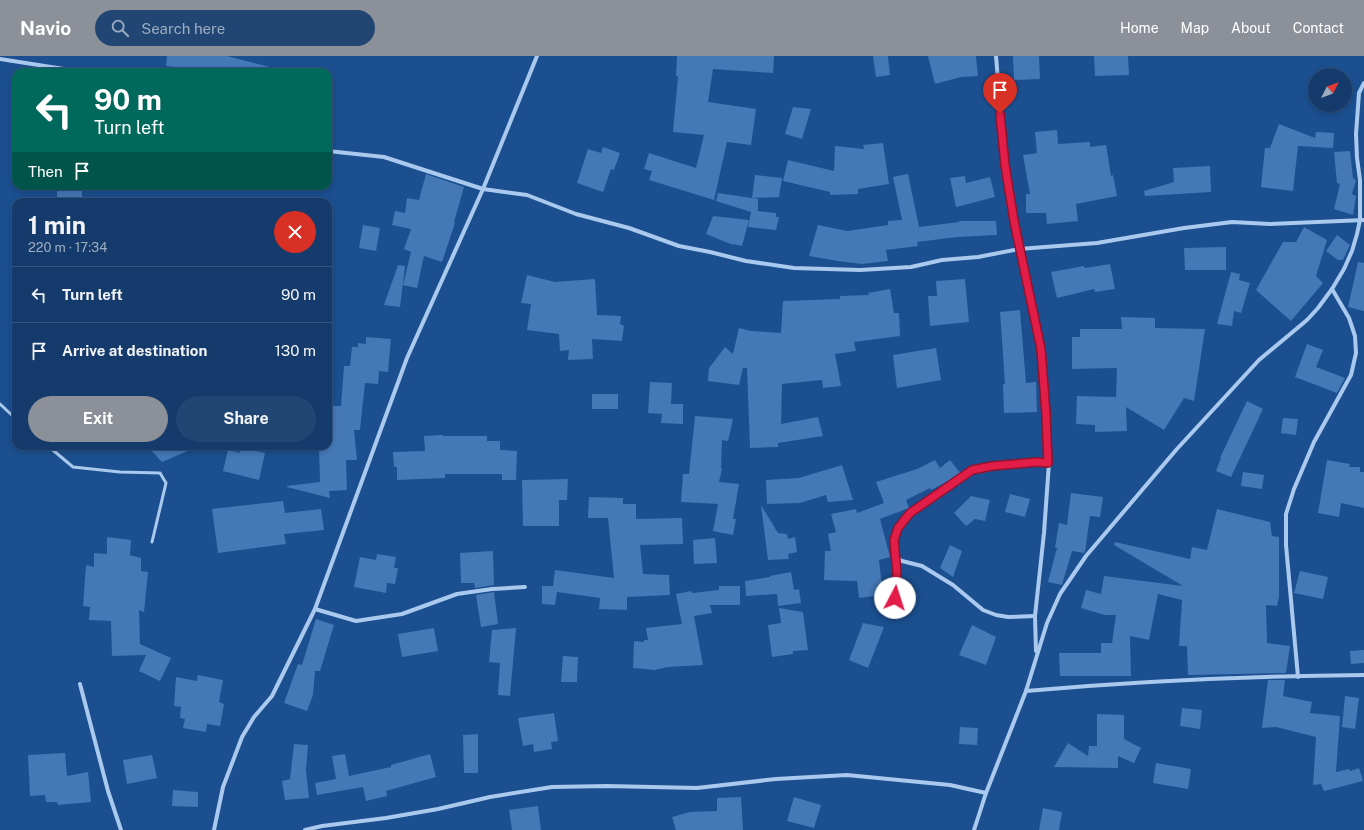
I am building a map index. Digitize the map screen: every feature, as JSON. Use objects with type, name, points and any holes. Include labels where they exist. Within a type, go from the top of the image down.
[{"type":"street","points":[[214,830],[223,787],[242,737],[254,716],[272,696],[315,609],[407,358],[483,189],[537,56]]},
{"type":"street","points":[[996,56],[1005,165],[1019,249],[1041,349],[1047,427],[1048,463],[1044,533],[1035,616],[1036,655]]},
{"type":"street","points":[[0,59],[57,68]]},
{"type":"street","points":[[974,830],[986,793],[1026,691],[1036,655],[1054,606],[1086,556],[1176,450],[1227,394],[1259,360],[1314,312],[1332,289],[1352,251],[1362,220],[1356,134],[1359,93],[1364,83]]},
{"type":"street","points":[[332,151],[384,157],[483,189],[527,195],[576,214],[629,228],[679,246],[746,261],[794,268],[860,270],[911,267],[942,260],[978,257],[1019,249],[1098,243],[1184,228],[1232,222],[1270,224],[1362,220]]},
{"type":"street","points":[[1298,677],[1286,545],[1286,514],[1294,489],[1314,442],[1351,375],[1356,354],[1355,336],[1349,318],[1332,289]]},
{"type":"street","points":[[895,598],[897,574],[894,540],[898,528],[910,513],[972,470],[992,466],[1037,462],[1048,463]]},
{"type":"street","points":[[895,557],[902,561],[922,566],[954,584],[983,610],[996,616],[1035,616]]},
{"type":"street","points":[[315,609],[356,621],[402,614],[457,594],[492,589],[525,587]]},
{"type":"street","points":[[1026,691],[1158,681],[1364,675]]},
{"type":"street","points":[[80,684],[108,791],[121,830]]},
{"type":"street","points":[[305,830],[322,826],[386,818],[438,809],[490,797],[552,787],[607,786],[696,788],[776,779],[847,774],[950,785],[986,793]]},
{"type":"lane","points":[[0,404],[12,415]]},
{"type":"lane","points":[[53,450],[73,467],[120,472],[160,473],[166,483],[152,542]]},
{"type":"building","points":[[167,56],[227,56],[270,67],[186,68],[166,66]]},
{"type":"building","points":[[677,56],[774,56],[773,73],[713,69],[708,102],[756,109],[751,145],[727,142],[714,200],[649,180],[652,171],[644,169],[649,153],[696,168],[704,135],[673,132],[678,76],[676,76]]},
{"type":"building","points":[[873,56],[888,56],[890,75],[876,77]]},
{"type":"building","points":[[928,56],[976,56],[978,76],[961,77],[935,84]]},
{"type":"building","points":[[1013,56],[1039,56],[1040,79],[1014,80]]},
{"type":"building","points":[[1094,56],[1128,56],[1129,75],[1095,76]]},
{"type":"building","points":[[793,107],[811,109],[802,139],[785,134]]},
{"type":"building","points":[[1279,124],[1315,138],[1316,132],[1334,133],[1333,148],[1298,146],[1293,191],[1261,187],[1265,148],[1270,148]]},
{"type":"building","points":[[1057,130],[1058,144],[1090,142],[1090,147],[1106,145],[1111,176],[1113,175],[1117,196],[1076,204],[1078,221],[1047,224],[1046,213],[1026,213],[1026,194],[1030,194],[1023,155],[1037,153],[1035,132]]},
{"type":"building","points":[[883,143],[889,184],[858,189],[858,194],[830,195],[830,192],[783,181],[788,160],[834,171],[835,146],[864,149],[863,145]]},
{"type":"building","points":[[603,147],[620,153],[614,170],[611,169],[603,192],[577,183],[588,149],[601,153]]},
{"type":"building","points":[[1350,151],[1353,178],[1356,180],[1352,194],[1356,196],[1353,215],[1334,209],[1340,184],[1337,183],[1334,152]]},
{"type":"building","points":[[1210,166],[1211,192],[1145,196],[1144,191],[1174,182],[1173,168]]},
{"type":"building","points":[[426,174],[464,187],[454,222],[455,223],[442,262],[424,256],[417,288],[403,285],[411,252],[404,249],[411,229],[392,225],[395,211],[405,213],[407,198],[419,200]]},
{"type":"building","points":[[908,174],[919,227],[959,221],[996,221],[997,235],[957,237],[917,242],[918,246],[886,250],[888,261],[862,264],[809,256],[818,225],[847,231],[888,225],[888,221],[902,220],[893,177]]},
{"type":"building","points":[[755,175],[782,178],[779,197],[752,198]]},
{"type":"building","points":[[965,176],[966,183],[990,177],[995,197],[956,207],[950,178]]},
{"type":"building","points":[[57,190],[82,190],[82,198],[57,198]]},
{"type":"building","points":[[718,193],[758,199],[758,211],[776,213],[776,217],[779,217],[776,230],[748,227],[751,212],[716,201]]},
{"type":"building","points":[[713,216],[749,220],[742,246],[733,245],[706,234]]},
{"type":"building","points":[[363,225],[380,228],[376,251],[359,248]]},
{"type":"building","points":[[1304,227],[1327,240],[1316,276],[1323,283],[1291,321],[1256,290],[1283,242],[1296,242]]},
{"type":"building","points":[[1337,235],[1350,245],[1343,260],[1338,260],[1326,251]]},
{"type":"building","points":[[1226,247],[1226,270],[1185,270],[1184,248]]},
{"type":"building","points":[[1358,262],[1364,263],[1364,311],[1348,307]]},
{"type":"building","points":[[1110,264],[1115,289],[1095,292],[1094,289],[1057,298],[1051,272],[1084,266],[1085,268]]},
{"type":"building","points":[[398,265],[405,266],[400,307],[384,305]]},
{"type":"building","points":[[1231,272],[1240,274],[1239,280],[1250,283],[1241,313],[1234,311],[1232,326],[1217,324]]},
{"type":"building","points":[[527,275],[555,282],[595,279],[597,315],[621,316],[620,324],[624,326],[622,341],[592,339],[593,359],[568,360],[569,350],[560,351],[559,334],[527,330],[531,304],[521,303]]},
{"type":"building","points":[[965,279],[969,322],[930,326],[928,296],[937,296],[936,281]]},
{"type":"building","points":[[890,289],[894,313],[899,313],[900,336],[854,342],[856,351],[835,354],[841,386],[823,388],[822,380],[782,384],[781,424],[818,417],[823,436],[778,443],[778,447],[750,448],[747,368],[743,368],[739,385],[708,381],[709,368],[725,347],[733,354],[739,328],[751,331],[781,333],[783,301],[840,299],[840,296],[869,295],[868,293]]},
{"type":"building","points":[[1020,310],[1026,383],[1036,382],[1037,412],[1004,413],[1003,384],[1005,384],[1000,312]]},
{"type":"building","points":[[1121,317],[1155,318],[1155,328],[1205,329],[1194,401],[1184,398],[1164,430],[1126,407],[1127,431],[1095,432],[1095,425],[1076,424],[1077,396],[1116,397],[1117,368],[1072,369],[1072,337],[1080,337],[1080,329],[1122,329]]},
{"type":"building","points":[[366,337],[391,339],[388,372],[379,371],[378,384],[365,383],[360,430],[354,430],[357,460],[346,460],[347,490],[329,491],[330,498],[287,487],[320,482],[319,450],[332,450],[332,406],[341,406],[344,366],[350,366],[352,347],[358,347],[358,343],[366,344]]},
{"type":"building","points":[[1307,344],[1323,350],[1316,367],[1345,378],[1337,393],[1295,377]]},
{"type":"building","points":[[936,348],[941,380],[897,388],[893,355]]},
{"type":"building","points":[[650,382],[672,383],[671,404],[683,404],[683,424],[661,423],[662,414],[648,413]]},
{"type":"building","points":[[592,394],[618,394],[618,409],[592,409]]},
{"type":"building","points":[[1247,401],[1263,409],[1231,477],[1216,471],[1220,458]]},
{"type":"building","points":[[695,416],[733,419],[728,441],[722,440],[722,469],[719,482],[739,484],[733,519],[736,519],[733,535],[713,531],[718,504],[681,502],[683,474],[689,474]]},
{"type":"building","points":[[1283,418],[1298,419],[1296,435],[1281,433]]},
{"type":"building","points":[[424,436],[487,436],[487,441],[500,441],[500,450],[517,451],[516,480],[502,480],[502,474],[445,474],[445,478],[397,480],[397,467],[394,467],[393,452],[425,451]]},
{"type":"building","points":[[151,450],[190,450],[162,462]]},
{"type":"building","points":[[228,450],[240,453],[241,450],[251,450],[265,453],[259,480],[223,471]]},
{"type":"building","points":[[935,460],[940,468],[950,460],[961,474],[931,490],[930,488],[906,500],[909,508],[880,519],[890,557],[879,560],[883,595],[859,598],[857,581],[824,580],[825,551],[831,551],[828,534],[836,532],[831,514],[856,509],[857,513],[884,503],[876,482],[917,469]]},
{"type":"building","points":[[1327,460],[1350,464],[1349,467],[1360,467],[1360,472],[1364,472],[1364,508],[1341,503],[1339,517],[1318,513]]},
{"type":"building","points":[[842,465],[853,500],[828,502],[826,495],[800,503],[767,504],[766,480],[799,478]]},
{"type":"building","points":[[1243,472],[1264,475],[1262,489],[1241,486]]},
{"type":"building","points":[[568,479],[567,500],[559,500],[559,526],[523,526],[522,480]]},
{"type":"building","points":[[1071,493],[1103,497],[1100,517],[1090,516],[1085,552],[1072,551],[1062,585],[1048,582],[1057,548],[1055,548],[1059,523],[1067,525]]},
{"type":"building","points":[[1010,494],[1030,499],[1025,517],[1005,512]]},
{"type":"building","points":[[971,496],[990,500],[985,521],[975,519],[966,526],[954,513]]},
{"type":"building","points":[[589,497],[623,498],[623,504],[636,504],[636,519],[682,518],[683,544],[640,545],[643,574],[669,575],[670,595],[627,597],[627,610],[599,609],[600,598],[557,592],[555,605],[542,604],[542,586],[553,586],[555,570],[614,578],[608,518],[588,518]]},
{"type":"building","points":[[283,501],[285,513],[321,509],[324,530],[284,534],[286,544],[218,553],[212,509]]},
{"type":"building","points":[[761,505],[778,533],[787,534],[788,539],[795,537],[797,552],[788,554],[789,559],[768,560]]},
{"type":"building","points":[[1217,509],[1270,522],[1272,536],[1279,537],[1279,596],[1277,606],[1266,605],[1267,643],[1290,646],[1286,673],[1188,675],[1187,646],[1179,646],[1182,600],[1158,594],[1149,640],[1130,636],[1131,676],[1060,676],[1059,653],[1101,653],[1101,643],[1112,643],[1116,615],[1105,615],[1081,608],[1086,590],[1101,594],[1104,576],[1183,586],[1114,545],[1115,542],[1190,559],[1192,547],[1207,550]]},
{"type":"building","points":[[107,537],[131,540],[130,555],[141,558],[141,571],[148,572],[144,612],[139,610],[140,644],[171,658],[160,681],[139,671],[146,655],[112,656],[111,621],[89,620],[90,607],[83,606],[86,565],[94,567],[94,553],[107,554]]},
{"type":"building","points":[[715,538],[717,563],[694,564],[693,540]]},
{"type":"building","points":[[950,545],[962,551],[953,577],[940,568]]},
{"type":"building","points":[[493,551],[494,585],[475,588],[474,583],[461,583],[460,553]]},
{"type":"building","points":[[377,554],[396,557],[394,568],[398,568],[395,584],[387,583],[386,593],[354,587],[360,557],[376,560]]},
{"type":"building","points":[[1300,571],[1328,577],[1323,599],[1294,593]]},
{"type":"building","points":[[791,572],[794,590],[799,589],[801,603],[778,606],[777,594],[746,596],[745,581]]},
{"type":"building","points":[[719,586],[740,586],[740,605],[710,605],[712,613],[694,616],[703,665],[668,667],[655,670],[633,668],[634,641],[644,642],[644,640],[648,640],[646,628],[682,624],[676,594],[691,591],[692,593],[719,590]]},
{"type":"building","points":[[494,592],[498,624],[481,627],[476,595]]},
{"type":"building","points":[[779,608],[803,612],[808,650],[793,651],[793,654],[772,657],[768,625],[781,623]]},
{"type":"building","points":[[316,619],[334,625],[320,671],[315,671],[313,695],[307,711],[284,703],[298,664],[302,665]]},
{"type":"building","points":[[863,623],[884,627],[868,668],[849,660]]},
{"type":"building","points":[[972,625],[996,637],[986,665],[959,655]]},
{"type":"building","points":[[434,628],[438,651],[402,657],[398,634]]},
{"type":"building","points":[[516,628],[510,696],[498,695],[500,663],[489,662],[492,630]]},
{"type":"building","points":[[1364,650],[1364,663],[1351,664],[1350,651]]},
{"type":"building","points":[[563,656],[578,657],[577,682],[561,682]]},
{"type":"building","points":[[198,675],[223,680],[219,702],[224,704],[220,726],[207,724],[206,732],[183,728],[185,719],[180,718],[181,707],[174,706],[176,677],[197,681]]},
{"type":"building","points":[[1268,680],[1285,680],[1283,696],[1312,702],[1310,713],[1340,716],[1336,772],[1349,769],[1350,771],[1359,768],[1363,781],[1324,791],[1321,784],[1313,785],[1316,737],[1276,727],[1262,728]]},
{"type":"building","points":[[1345,696],[1359,698],[1355,729],[1342,727]]},
{"type":"building","points":[[1182,708],[1202,710],[1200,729],[1180,726]]},
{"type":"building","points":[[554,713],[558,741],[551,742],[552,749],[534,752],[533,744],[523,746],[518,718]]},
{"type":"building","points":[[1097,714],[1124,715],[1124,739],[1141,748],[1134,763],[1118,756],[1118,768],[1054,767],[1068,743],[1088,756],[1089,746],[1097,746]]},
{"type":"building","points":[[960,727],[978,728],[977,745],[959,744]]},
{"type":"building","points":[[478,734],[478,773],[464,773],[463,735]]},
{"type":"building","points":[[294,744],[308,745],[306,770],[309,798],[285,800],[282,781],[290,779]]},
{"type":"building","points":[[65,753],[67,776],[88,772],[91,802],[58,805],[57,802],[46,802],[45,795],[30,796],[28,755]]},
{"type":"building","points":[[345,754],[349,776],[391,767],[391,765],[430,754],[436,777],[386,791],[387,796],[366,801],[363,787],[317,795],[315,783],[336,779],[332,756]]},
{"type":"building","points":[[152,755],[157,778],[127,784],[123,760]]},
{"type":"building","points":[[1156,763],[1191,769],[1188,789],[1153,783]]},
{"type":"building","points":[[173,790],[198,792],[198,807],[172,806]]},
{"type":"building","points":[[741,797],[743,830],[676,830],[672,817],[690,812],[717,811],[717,798]]},
{"type":"building","points":[[794,797],[821,805],[814,828],[787,821]]},
{"type":"building","points":[[538,806],[541,830],[512,830],[509,810]]},
{"type":"building","points":[[1043,808],[1062,812],[1059,830],[1039,830]]},
{"type":"route","points":[[895,598],[897,574],[894,540],[898,528],[910,513],[972,470],[992,466],[1037,462],[1048,463],[1044,377],[1041,349],[1038,328],[1019,249],[1014,221],[1005,165],[1000,114]]}]
